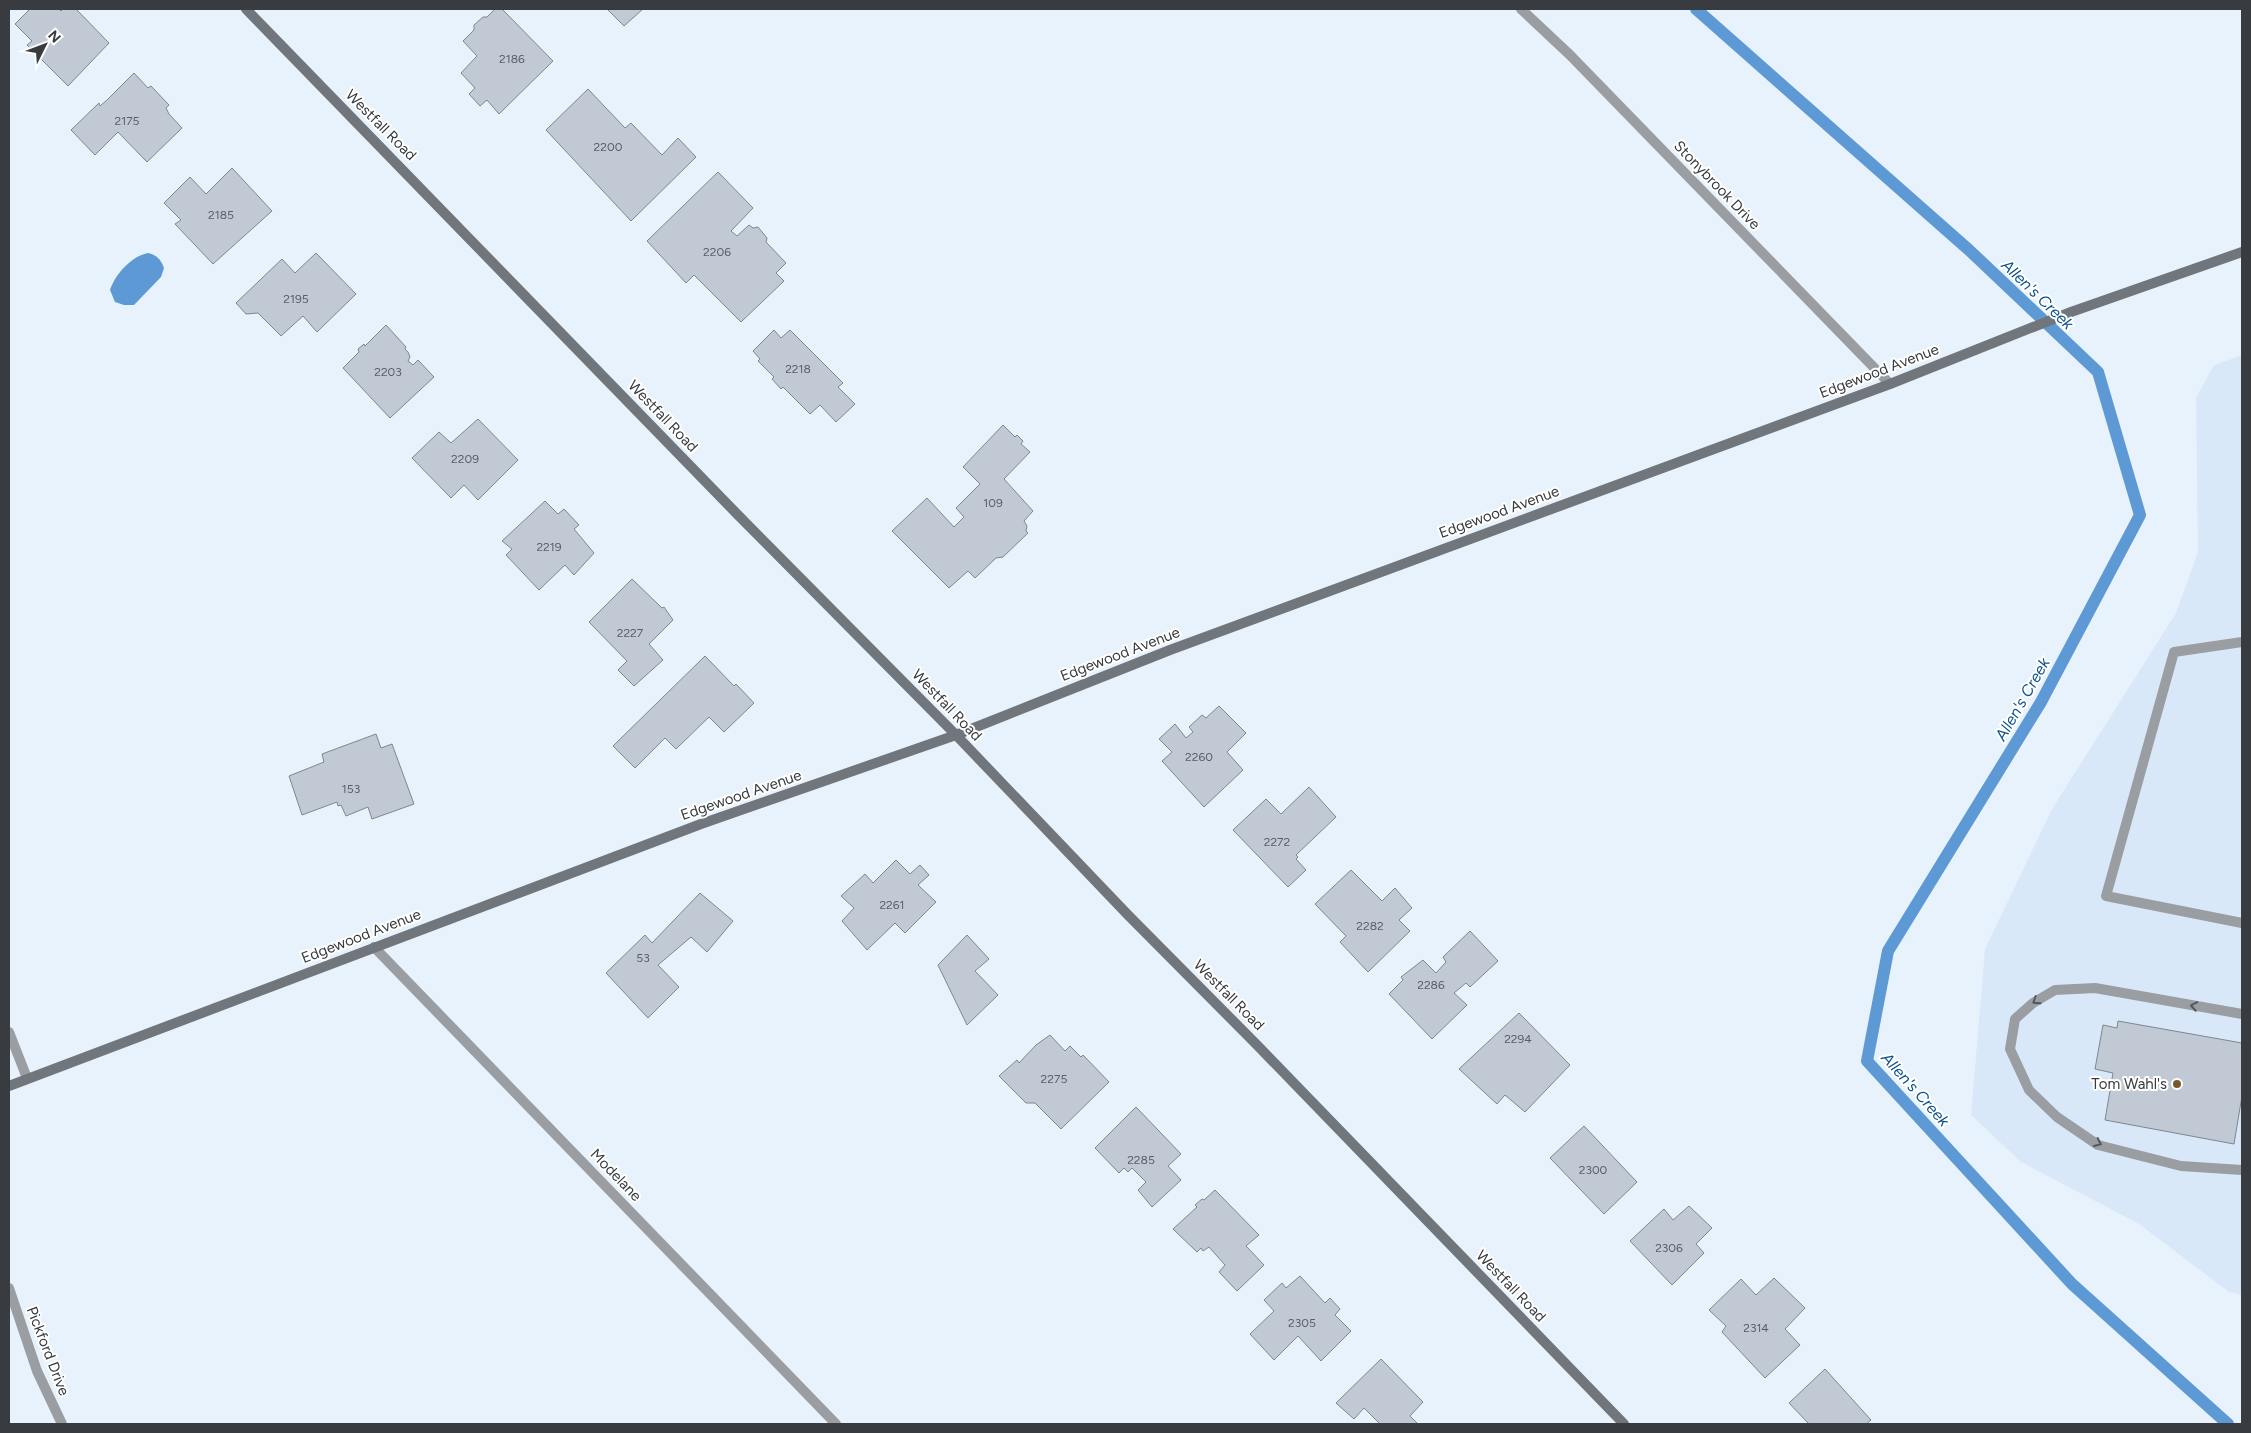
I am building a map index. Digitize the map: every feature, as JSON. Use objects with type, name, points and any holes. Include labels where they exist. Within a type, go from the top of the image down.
[{"type":"street","name":"Westfall Road","points":[[246,9],[737,514],[956,735],[1128,915],[1258,1046],[1624,1424]]},
{"type":"street","name":"Stonybrook Drive","points":[[1521,9],[1570,55],[1890,384]]},
{"type":"street","name":"Edgewood Avenue","points":[[9,1086],[701,824],[956,735],[1170,650],[1890,384],[2070,312],[2242,252]]},
{"type":"street","points":[[2242,642],[2174,652],[2106,896],[2242,923]]},
{"type":"street","name":"Modelane","points":[[374,947],[836,1424]]},
{"type":"street","points":[[2242,1014],[2095,988],[2055,990],[2033,1003],[2015,1018],[2010,1049],[2029,1090],[2057,1117],[2098,1145],[2181,1166],[2242,1170]]},
{"type":"street","points":[[9,1032],[27,1078]]},
{"type":"street","name":"Pickford Drive","points":[[9,1288],[37,1371],[62,1424]]},
{"type":"shaded area","points":[[2242,355],[2242,1295],[2229,1292],[2139,1224],[2021,1162],[1971,1115],[1985,949],[2052,809],[2176,613],[2198,552],[2196,398],[2214,365]]},
{"type":"water","points":[[148,253],[158,258],[162,263],[164,268],[161,277],[134,305],[124,305],[115,302],[110,290],[120,272],[130,262]]},
{"type":"building","points":[[30,9],[59,9],[61,11],[63,9],[76,9],[109,43],[68,86],[27,45],[32,41],[15,24]]},
{"type":"building","points":[[495,9],[502,9],[553,61],[499,114],[487,100],[480,106],[469,94],[475,88],[461,73],[477,56],[463,41],[474,30],[474,25],[483,17],[487,17]]},
{"type":"building","points":[[607,9],[643,9],[624,26]]},
{"type":"building","points":[[134,73],[148,88],[151,86],[169,105],[166,108],[169,114],[182,128],[147,162],[118,132],[95,155],[71,130],[99,103],[100,106],[107,100]]},
{"type":"building","points":[[588,89],[625,128],[631,123],[662,155],[678,138],[696,157],[631,221],[546,130]]},
{"type":"building","points":[[232,168],[272,211],[213,264],[175,224],[181,220],[164,203],[190,177],[206,194]]},
{"type":"building","points":[[718,172],[753,208],[731,231],[737,236],[749,225],[753,228],[758,227],[767,238],[766,242],[786,263],[776,273],[784,281],[741,322],[694,275],[686,283],[647,241]]},
{"type":"building","points":[[316,253],[356,294],[317,332],[303,316],[281,336],[258,313],[246,314],[236,303],[282,259],[295,273]]},
{"type":"building","points":[[386,325],[406,347],[405,349],[410,357],[408,361],[413,365],[418,360],[434,377],[390,418],[343,368],[359,352],[358,349],[364,344],[365,346]]},
{"type":"building","points":[[774,330],[781,338],[790,330],[843,383],[838,387],[855,404],[836,422],[820,405],[810,414],[783,387],[781,389],[772,379],[774,377],[758,361],[760,359],[753,351]]},
{"type":"building","points":[[478,419],[518,460],[478,500],[464,485],[451,498],[412,458],[439,432],[451,443]]},
{"type":"building","points":[[1003,425],[1015,437],[1017,435],[1023,441],[1021,444],[1030,452],[1004,479],[1033,511],[1024,521],[1028,533],[1003,557],[996,558],[975,578],[968,571],[949,588],[892,531],[927,498],[954,527],[964,517],[956,508],[980,484],[963,467]]},
{"type":"building","points":[[545,501],[558,514],[564,509],[579,525],[574,529],[594,553],[574,575],[565,565],[539,590],[506,555],[512,549],[502,541]]},
{"type":"building","points":[[632,579],[662,608],[664,607],[673,620],[649,644],[663,660],[634,686],[618,670],[627,661],[589,622]]},
{"type":"building","points":[[705,656],[734,686],[736,684],[754,703],[724,732],[709,717],[676,749],[665,738],[635,768],[613,746]]},
{"type":"building","points":[[1219,706],[1246,733],[1227,752],[1243,770],[1204,807],[1162,761],[1172,752],[1159,739],[1175,724],[1186,738],[1193,732],[1189,727],[1202,715],[1206,718]]},
{"type":"building","points":[[376,734],[381,748],[392,744],[414,804],[372,819],[368,807],[346,816],[341,805],[338,806],[337,802],[302,815],[289,776],[324,762],[322,754]]},
{"type":"building","points":[[1309,787],[1336,817],[1296,855],[1298,857],[1296,859],[1306,870],[1288,887],[1233,830],[1266,799],[1281,814]]},
{"type":"building","points":[[896,860],[910,874],[920,865],[929,875],[918,885],[936,902],[905,933],[895,923],[867,950],[842,921],[854,908],[841,896],[865,874],[873,883]]},
{"type":"building","points":[[1351,870],[1382,901],[1395,888],[1412,908],[1399,920],[1410,931],[1368,972],[1340,942],[1346,936],[1315,904]]},
{"type":"building","points":[[700,893],[733,921],[707,952],[691,937],[658,965],[679,987],[648,1018],[606,973],[645,935],[652,943]]},
{"type":"building","points":[[1470,931],[1498,961],[1470,987],[1466,983],[1454,993],[1467,1005],[1432,1039],[1389,994],[1403,980],[1401,977],[1423,960],[1436,973],[1446,962],[1443,957]]},
{"type":"building","points":[[967,935],[989,959],[975,971],[998,995],[967,1025],[938,965]]},
{"type":"building","points":[[1519,1013],[1570,1065],[1525,1112],[1505,1095],[1497,1104],[1459,1069]]},
{"type":"building","name":"Tom Wahl's","points":[[2118,1021],[2242,1043],[2242,1096],[2234,1144],[2105,1120],[2113,1073],[2095,1069],[2103,1025],[2117,1028]]},
{"type":"building","points":[[1050,1035],[1065,1051],[1070,1046],[1081,1057],[1083,1055],[1109,1082],[1061,1129],[1035,1103],[1026,1103],[999,1076],[1017,1060],[1019,1063],[1036,1045]]},
{"type":"building","points":[[1136,1107],[1181,1154],[1168,1166],[1181,1180],[1152,1207],[1138,1190],[1146,1182],[1132,1168],[1128,1172],[1124,1168],[1119,1173],[1095,1148]]},
{"type":"building","points":[[1584,1126],[1637,1182],[1604,1214],[1550,1158]]},
{"type":"building","points":[[1215,1190],[1259,1235],[1246,1246],[1264,1265],[1237,1291],[1219,1272],[1225,1265],[1209,1247],[1203,1251],[1201,1248],[1197,1252],[1173,1229],[1197,1207],[1195,1205]]},
{"type":"building","points":[[1689,1206],[1712,1228],[1696,1244],[1704,1253],[1672,1285],[1630,1241],[1664,1209],[1673,1220]]},
{"type":"building","points":[[1300,1276],[1325,1303],[1330,1298],[1340,1309],[1335,1315],[1351,1331],[1321,1361],[1298,1336],[1274,1360],[1250,1334],[1274,1311],[1264,1300],[1282,1283],[1286,1288]]},
{"type":"building","points":[[1774,1278],[1805,1308],[1785,1329],[1800,1345],[1765,1378],[1722,1332],[1726,1326],[1709,1310],[1741,1279],[1756,1295]]},
{"type":"building","points":[[1381,1359],[1423,1402],[1410,1416],[1418,1424],[1380,1424],[1364,1408],[1354,1419],[1336,1403]]},
{"type":"building","points":[[1825,1369],[1871,1420],[1866,1424],[1809,1424],[1789,1403]]},
{"type":"waterway","name":"Allen's Creek","points":[[1696,9],[1969,250],[2098,372],[2140,515],[2041,702],[1888,951],[1867,1061],[2072,1284],[2228,1424]]},
{"type":"place","name":"Tom Wahl's","points":[[2177,1084]]}]
